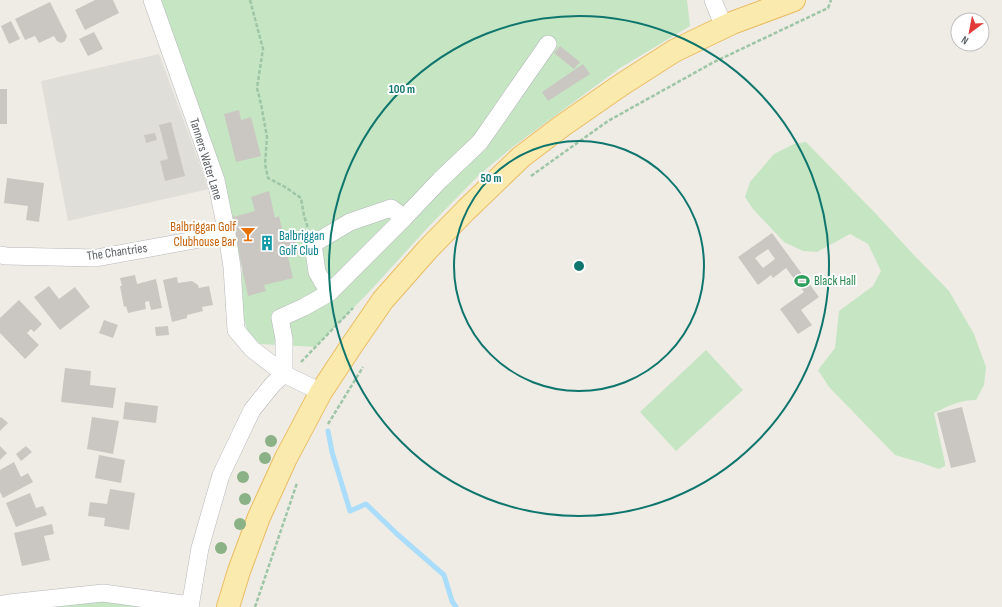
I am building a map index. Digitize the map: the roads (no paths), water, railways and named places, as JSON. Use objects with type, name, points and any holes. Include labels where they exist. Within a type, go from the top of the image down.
[{"type":"main road","points":[[228,607],[239,571],[259,517],[286,458],[321,392],[383,300],[428,249],[460,215],[522,157],[562,126],[621,85],[674,51],[724,27],[764,5],[794,0]]},
{"type":"street","name":"Tanners Water Lane","points":[[152,0],[216,180],[232,267],[236,330],[252,348],[284,374],[321,392]]},
{"type":"street","points":[[714,0],[724,27]]},
{"type":"street","points":[[7,605],[103,594],[190,606],[200,548],[221,475],[252,410],[273,384],[284,374],[284,339],[280,318],[329,293],[440,180],[480,142],[548,44]]},
{"type":"street","points":[[329,293],[317,272],[313,244],[350,222],[391,208],[404,218]]},
{"type":"street","name":"The Chantries","points":[[2,258],[96,258],[227,234]]},
{"type":"waterway","points":[[328,431],[332,452],[350,511],[366,504],[397,534],[444,575],[452,601],[456,607]]},
{"type":"place","name":"Balbriggan Golf Clubhouse Bar","points":[[248,234]]},
{"type":"place","name":"Balbriggan Golf Club","points":[[267,243]]},
{"type":"place","name":"Black Hall","points":[[802,281]]}]
